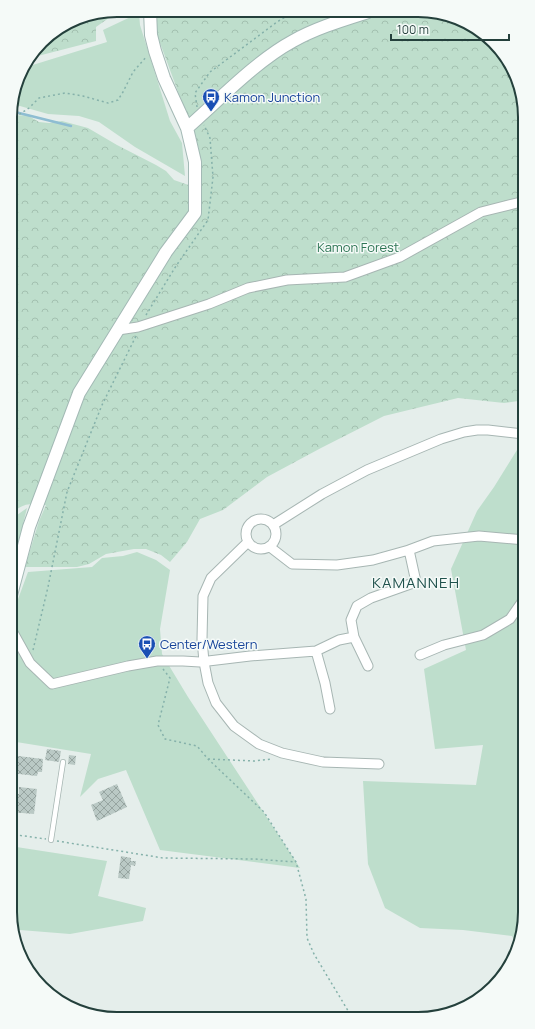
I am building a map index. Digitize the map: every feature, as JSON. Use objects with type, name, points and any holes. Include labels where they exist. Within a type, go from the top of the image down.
[{"type":"main road","points":[[17,572],[29,527],[79,393],[166,252],[195,213],[195,162],[187,128],[164,78],[155,51],[151,35],[150,17]]},
{"type":"main road","points":[[187,128],[259,64],[293,40],[330,24],[352,17]]},
{"type":"street","points":[[118,330],[138,327],[209,304],[248,288],[287,280],[345,277],[400,256],[481,212],[518,203]]},
{"type":"street","points":[[273,525],[322,494],[367,470],[441,439],[464,432],[477,430],[518,431]]},
{"type":"street","points":[[259,519],[273,525],[276,538],[270,546],[261,550],[256,549],[248,542],[246,533],[250,524],[259,519]]},
{"type":"street","points":[[270,546],[292,564],[337,565],[373,560],[409,550],[433,541],[479,536],[518,539]]},
{"type":"street","points":[[248,542],[211,578],[203,596],[202,639],[204,662],[208,683],[216,703],[234,726],[260,744],[282,753],[323,762],[379,764]]},
{"type":"street","points":[[368,666],[354,637],[351,620],[357,606],[371,598],[416,582],[409,550]]},
{"type":"street","points":[[420,655],[444,645],[483,635],[510,619],[518,608]]},
{"type":"street","points":[[17,640],[30,663],[52,684],[128,666],[157,661],[204,662],[250,656],[316,651],[339,640],[354,637]]},
{"type":"street","points":[[316,651],[326,683],[330,709]]},
{"type":"lane","points":[[51,840],[63,762]]},
{"type":"path","points":[[30,663],[48,587],[67,492],[102,405],[136,335],[138,327],[176,266],[208,220],[213,177],[211,142],[199,117],[195,93],[210,72],[285,17]]},
{"type":"path","points":[[17,116],[29,108],[39,98],[65,93],[108,103],[118,100],[124,92],[133,72],[149,54],[155,51]]},
{"type":"path","points":[[157,661],[170,678],[158,725],[165,739],[197,746],[208,759],[264,812],[296,862],[306,899],[307,938],[314,954],[349,1012]]},
{"type":"path","points":[[208,759],[254,761],[275,758]]},
{"type":"path","points":[[17,835],[163,858],[254,859],[296,862]]},
{"type":"green space","points":[[131,17],[139,17],[140,25],[170,121],[182,143],[185,176],[135,147],[99,122],[79,116],[48,114],[18,106],[20,91],[31,65],[107,42],[103,30]]},
{"type":"green space","name":"Kamon Forest","points":[[154,17],[418,17],[437,19],[462,27],[484,42],[493,51],[508,73],[513,85],[518,111],[518,401],[504,403],[458,398],[384,416],[267,477],[223,510],[200,519],[187,542],[170,562],[161,555],[146,549],[134,549],[106,554],[89,564],[77,567],[25,567],[39,521],[46,505],[27,505],[17,509],[17,116],[27,115],[39,122],[49,123],[62,121],[88,128],[166,171],[174,180],[200,189],[202,167],[198,146],[156,32]]},
{"type":"green space","points":[[109,18],[96,27],[96,41],[39,56],[51,42],[67,30],[85,22]]},
{"type":"green space","points":[[518,448],[518,918],[514,940],[512,936],[463,930],[420,928],[385,908],[368,864],[363,781],[476,785],[483,745],[435,749],[424,669],[466,650],[451,569],[477,511]]},
{"type":"green space","points":[[27,508],[17,548],[17,515]]},
{"type":"green space","points":[[137,552],[156,560],[170,570],[160,629],[162,654],[188,697],[300,868],[160,850],[126,770],[98,779],[80,797],[91,754],[17,742],[17,602],[28,572],[92,567],[102,558],[123,556]]},
{"type":"green space","points":[[17,847],[107,861],[98,896],[146,908],[143,921],[70,934],[20,930],[17,912]]},
{"type":"building","points":[[47,749],[61,751],[59,762],[45,760]]},
{"type":"building","points":[[69,755],[76,756],[75,765],[68,764]]},
{"type":"building","points":[[17,756],[43,759],[42,772],[38,772],[37,776],[17,774]]},
{"type":"building","points":[[117,784],[127,807],[97,821],[91,805],[103,800],[99,792]]},
{"type":"building","points":[[19,787],[37,789],[34,814],[17,813],[17,794],[19,794]]},
{"type":"building","points":[[121,856],[131,858],[131,861],[136,861],[135,866],[131,865],[129,879],[118,878]]},
{"type":"waterway","points":[[17,113],[71,126]]},
{"type":"place","name":"Kamon Junction","points":[[211,112]]},
{"type":"place","name":"Center/Western","points":[[147,659]]},
{"type":"district","name":"KAMANNEH","points":[[416,582]]}]
